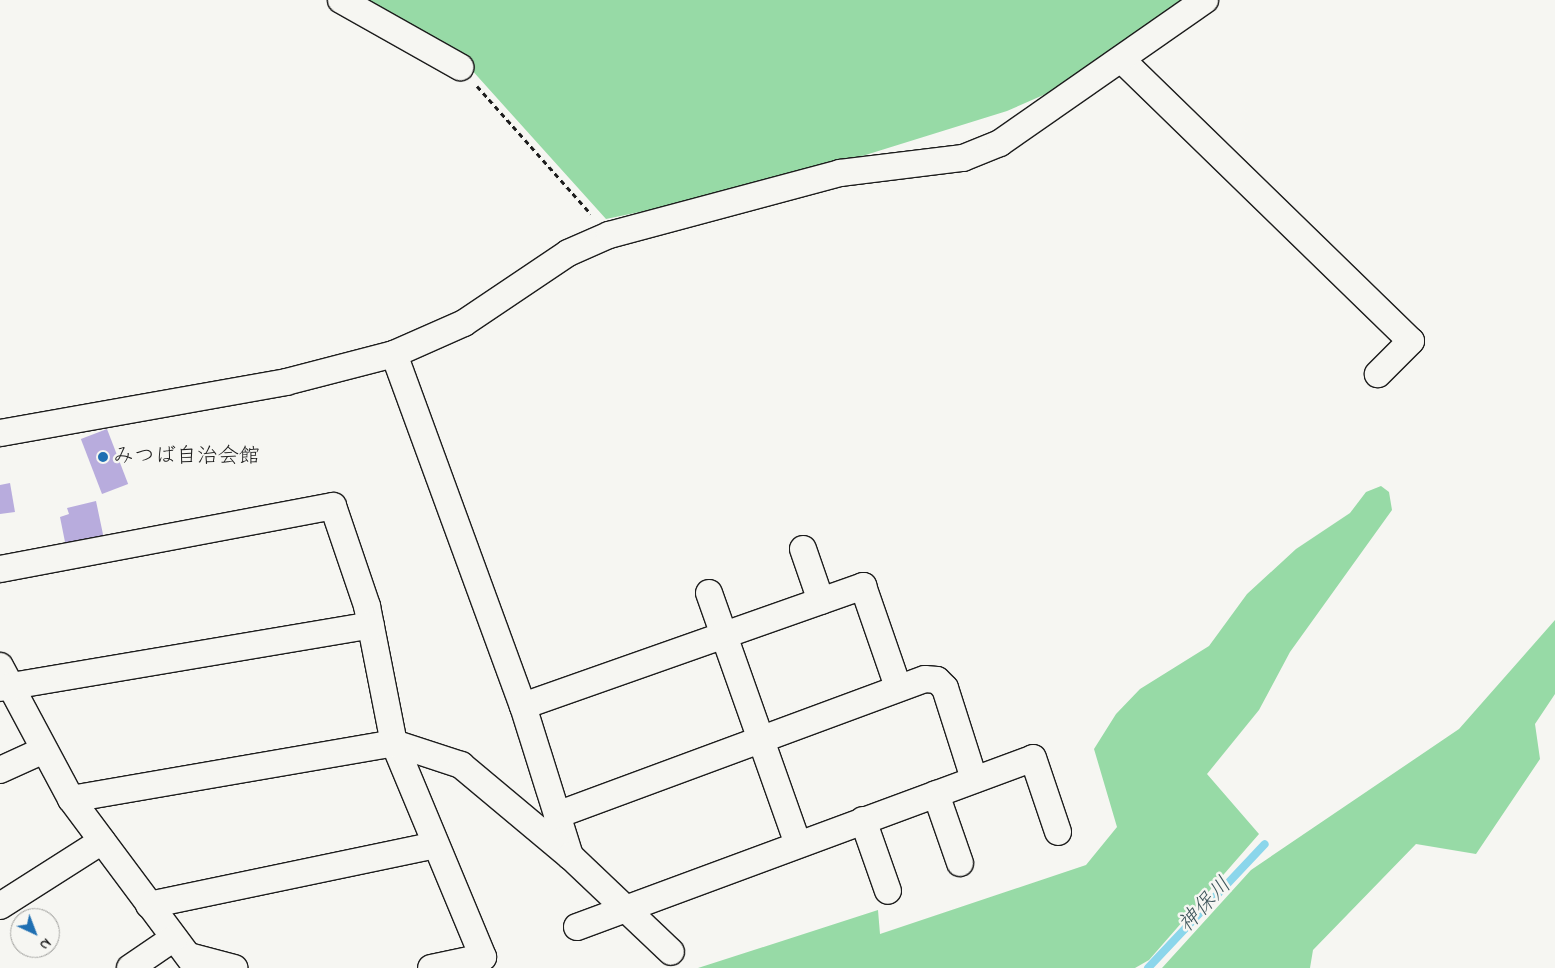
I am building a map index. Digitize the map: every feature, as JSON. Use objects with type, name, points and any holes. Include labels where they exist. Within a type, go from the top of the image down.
[{"type":"street","points":[[341,0],[460,67]]},
{"type":"street","points":[[0,433],[286,382],[394,354],[464,323],[568,253],[610,235],[840,173],[962,158],[1000,144],[1205,0]]},
{"type":"street","points":[[1122,60],[1411,341],[1378,374]]},
{"type":"street","points":[[394,354],[523,706],[570,856]]},
{"type":"street","points":[[0,569],[333,506],[371,625],[394,743],[483,958],[431,968]]},
{"type":"street","points":[[803,549],[821,601]]},
{"type":"street","points":[[523,706],[863,586],[898,687]]},
{"type":"street","points":[[709,593],[798,844]]},
{"type":"street","points":[[187,954],[71,799],[3,680],[371,625]]},
{"type":"street","points":[[557,815],[760,738],[898,687],[925,679],[937,680],[945,688],[974,779]]},
{"type":"street","points":[[71,799],[394,743],[461,765],[570,856],[671,952]]},
{"type":"street","points":[[0,770],[44,750]]},
{"type":"street","points":[[577,927],[1033,758],[1058,832]]},
{"type":"street","points":[[936,794],[960,863]]},
{"type":"street","points":[[863,820],[888,891]]},
{"type":"street","points":[[0,906],[102,841]]},
{"type":"street","points":[[149,905],[436,845]]},
{"type":"street","points":[[130,968],[187,954],[234,968]]},
{"type":"path","points":[[460,67],[610,235]]},
{"type":"green space","points":[[358,0],[1185,0],[1096,72],[1007,111],[769,185],[606,219],[461,58]]},
{"type":"green space","points":[[1381,486],[1389,492],[1392,510],[1290,652],[1259,710],[1207,774],[1259,834],[1149,960],[1135,968],[698,968],[878,910],[880,934],[1086,865],[1117,827],[1094,749],[1116,714],[1140,689],[1209,646],[1247,594],[1296,549],[1350,513],[1366,492]]},
{"type":"green space","points":[[1555,620],[1555,694],[1535,724],[1540,759],[1476,854],[1416,844],[1313,950],[1310,968],[1162,968],[1251,870],[1459,729]]},
{"type":"building","points":[[107,429],[128,484],[102,494],[81,439]]},
{"type":"building","points":[[10,483],[15,512],[0,514],[0,485]]},
{"type":"building","points":[[96,501],[104,539],[66,547],[60,517],[69,514],[67,508]]},
{"type":"waterway","name":"神保川","points":[[1148,968],[1265,844]]},
{"type":"place","name":"みつば自治会館","points":[[103,457]]}]
